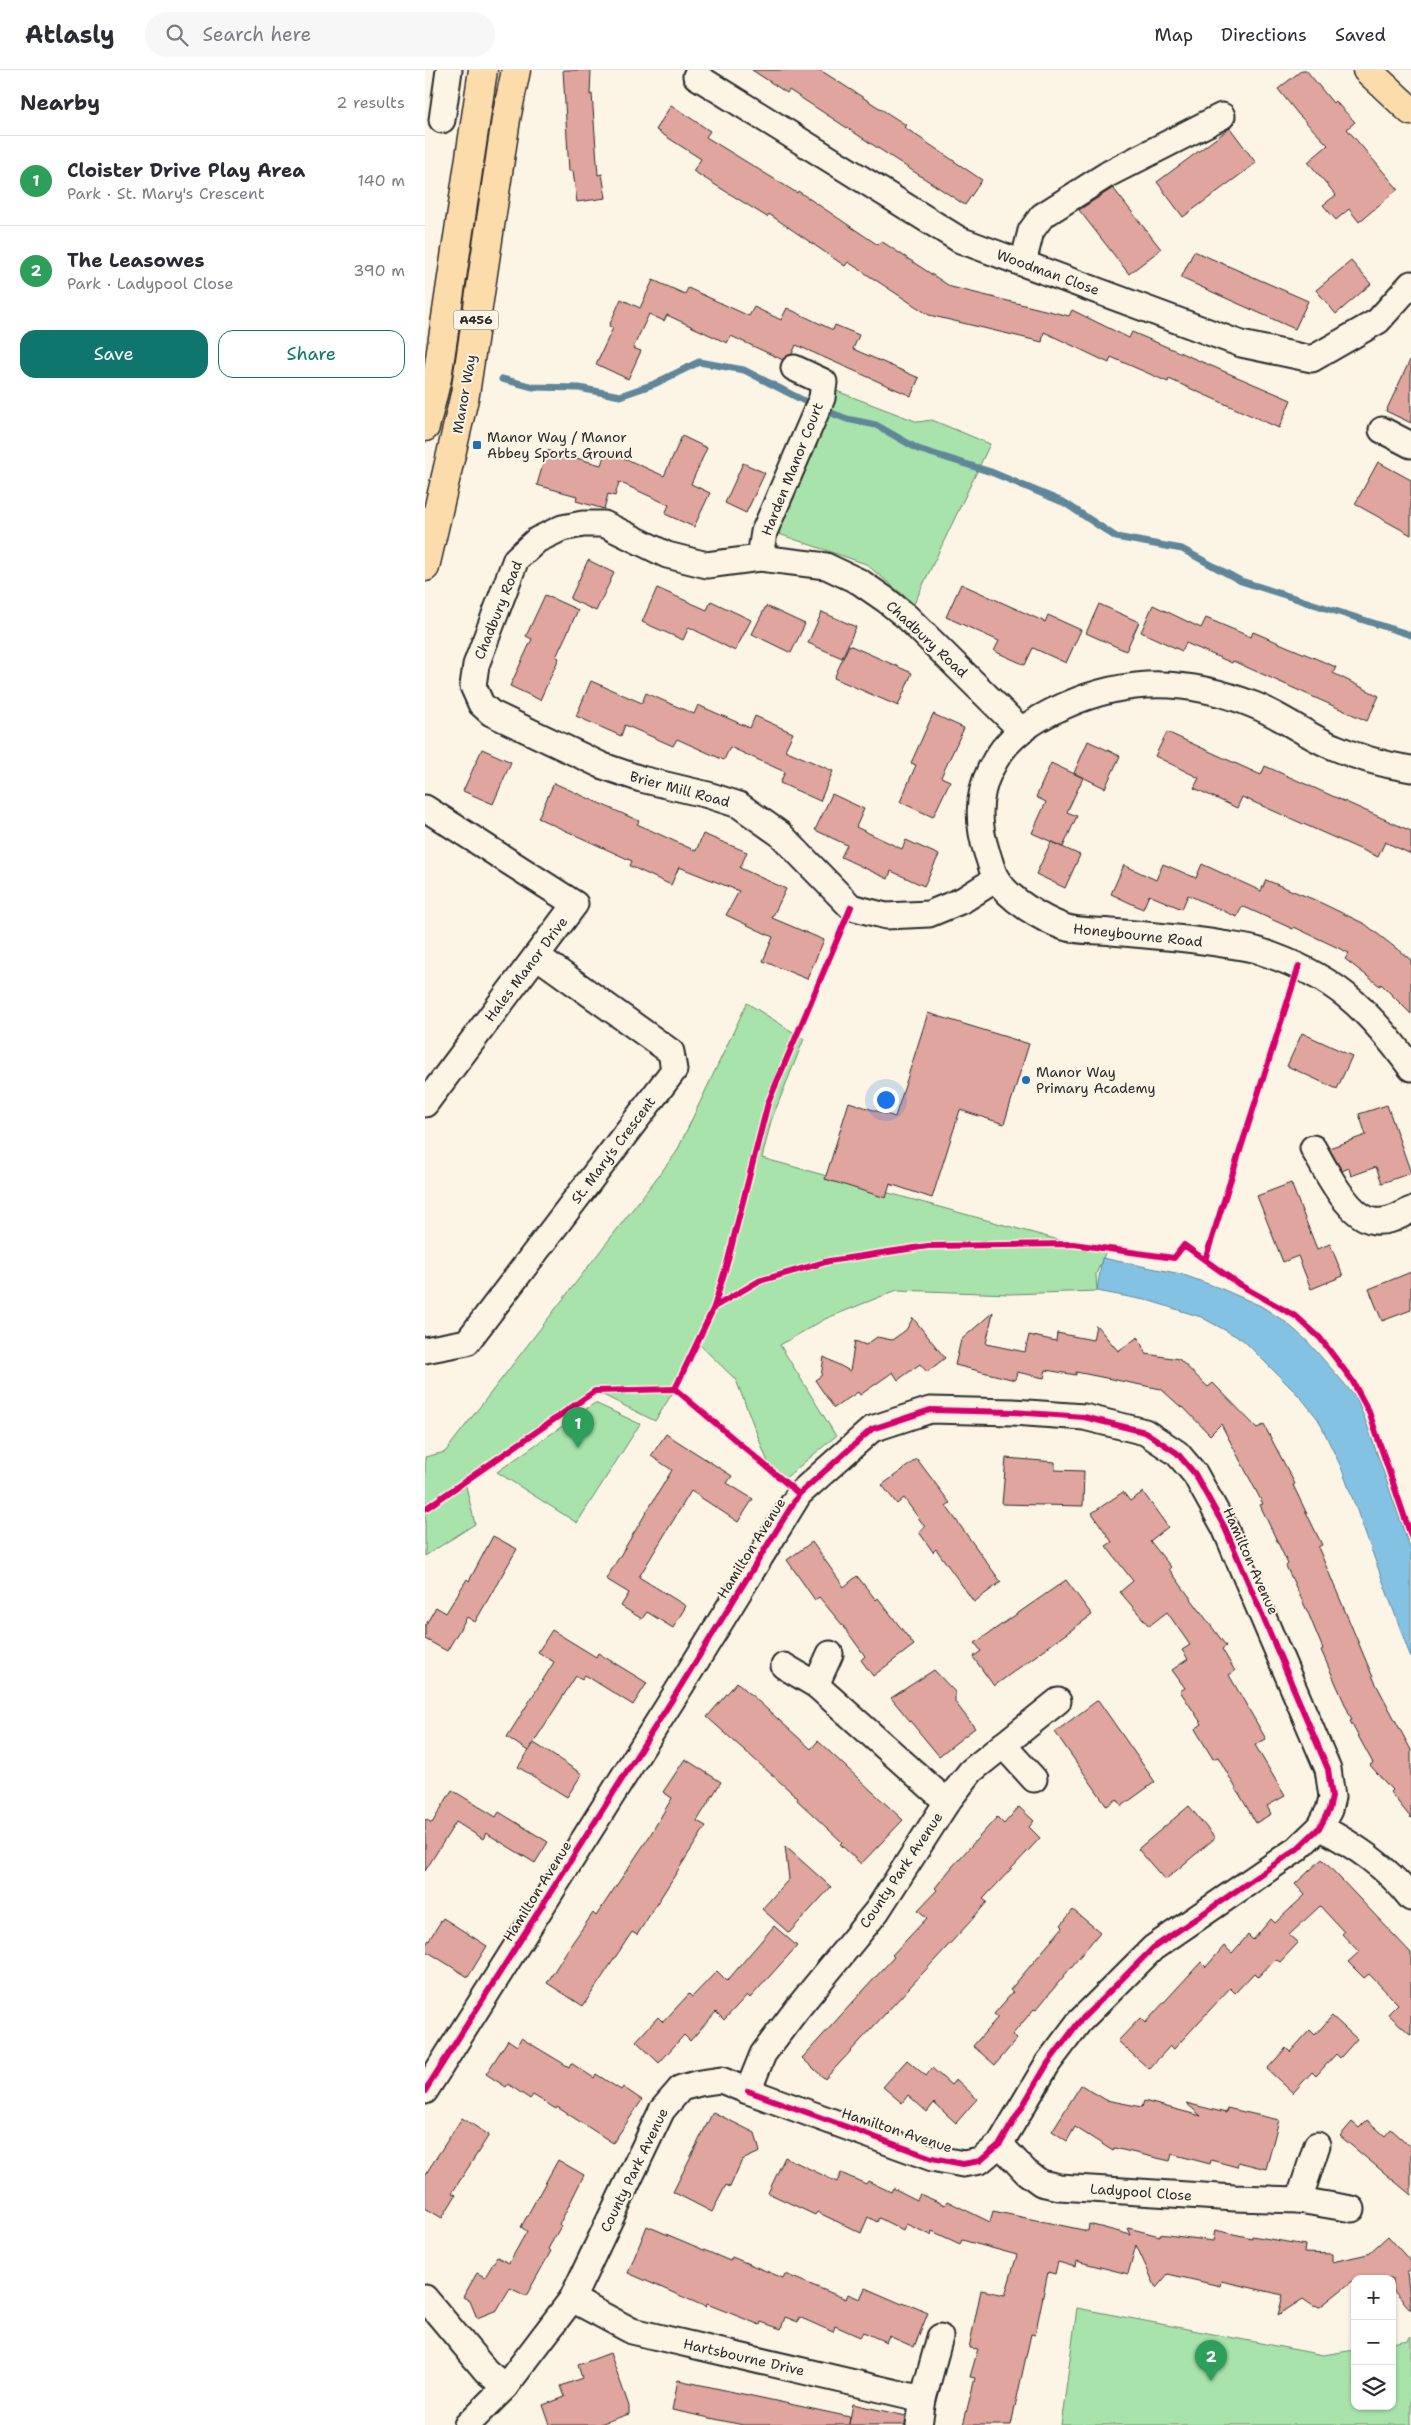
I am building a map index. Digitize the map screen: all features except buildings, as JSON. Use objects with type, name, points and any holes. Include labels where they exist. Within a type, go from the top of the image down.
[{"type":"main road","name":"A456","points":[[425,427],[437,378],[483,70]]},
{"type":"main road","name":"Manor Way","points":[[425,567],[465,394],[506,119],[516,70]]},
{"type":"main road","points":[[1367,70],[1411,111]]},
{"type":"street","points":[[442,120],[449,70]]},
{"type":"street","name":"Woodman Close","points":[[696,76],[960,240],[1241,344],[1312,360],[1378,321],[1411,284]]},
{"type":"street","points":[[1023,263],[1031,232],[1042,216],[1108,174],[1222,116]]},
{"type":"street","name":"Harden Manor Court","points":[[760,558],[764,532],[817,408],[824,382],[794,368]]},
{"type":"street","points":[[1381,430],[1411,444]]},
{"type":"street","name":"Chadbury Road","points":[[481,704],[473,686],[476,664],[516,559],[537,540],[562,528],[583,524],[604,524],[667,555],[707,565],[760,558],[826,566],[860,582],[907,617],[1020,729]]},
{"type":"street","name":"Honeybourne Road","points":[[1411,769],[1386,766],[1334,747],[1255,706],[1199,688],[1174,684],[1146,684],[1086,696],[1042,715],[1020,729],[996,756],[986,778],[983,792],[981,834],[996,879],[1022,906],[1065,928],[1186,938],[1257,950],[1306,969],[1342,990],[1383,1030],[1411,1068]]},
{"type":"street","name":"Brier Mill Road","points":[[481,704],[491,713],[603,766],[641,779],[708,795],[739,805],[780,834],[851,907],[886,916],[929,914],[963,900],[996,879]]},
{"type":"street","name":"Hales Manor Drive","points":[[425,808],[575,904],[425,1104]]},
{"type":"street","name":"St. Mary's Crescent","points":[[425,1350],[467,1342],[674,1070],[671,1052],[537,956]]},
{"type":"street","points":[[1313,1148],[1332,1181],[1352,1208],[1373,1221],[1392,1220],[1411,1210]]},
{"type":"street","name":"Hamilton Avenue","points":[[425,2092],[677,1692],[799,1494],[872,1429],[930,1410],[1013,1412],[1084,1417],[1145,1432],[1177,1453],[1195,1474],[1225,1528],[1328,1769],[1331,1797],[1329,1810],[1320,1827],[1297,1849],[1147,1955],[1079,2022],[1048,2063],[1000,2144],[980,2161],[963,2164],[932,2158],[748,2091]]},
{"type":"street","points":[[816,1685],[831,1654]]},
{"type":"street","name":"County Park Avenue","points":[[784,1666],[816,1685],[947,1802]]},
{"type":"street","name":"County Park Avenue","points":[[467,2425],[505,2386],[572,2299],[662,2110],[681,2088],[699,2083],[721,2080],[748,2091],[763,2054],[877,1911],[947,1802],[971,1771],[1058,1701]]},
{"type":"street","points":[[1003,1745],[1034,1779]]},
{"type":"street","points":[[1320,1827],[1371,1858],[1411,1898]]},
{"type":"street","name":"Ladypool Close","points":[[1000,2144],[1026,2172],[1041,2182],[1059,2187],[1225,2198],[1299,2200],[1351,2209]]},
{"type":"street","points":[[1299,2200],[1317,2145]]},
{"type":"street","points":[[425,2298],[486,2372],[505,2386]]},
{"type":"street","name":"Hartsbourne Drive","points":[[572,2299],[632,2331],[923,2399]]},
{"type":"street","points":[[919,2425],[923,2399],[940,2337]]},
{"type":"green space","points":[[834,390],[918,422],[932,420],[990,444],[914,604],[866,564],[779,534],[783,513]]},
{"type":"green space","points":[[747,1003],[804,1039],[771,1121],[762,1158],[1073,1244],[1107,1249],[1096,1274],[1097,1291],[1010,1294],[897,1290],[825,1319],[780,1345],[836,1436],[783,1480],[771,1470],[736,1380],[697,1342],[675,1389],[655,1421],[595,1391],[465,1482],[475,1524],[425,1556],[425,1457],[445,1452],[676,1153]]},
{"type":"green space","points":[[595,1403],[640,1424],[577,1523],[497,1472]]},
{"type":"green space","points":[[1077,2308],[1323,2355],[1351,2351],[1351,2410],[1396,2410],[1396,2342],[1408,2340],[1411,2336],[1411,2425],[1061,2425]]},
{"type":"water","points":[[1102,1258],[1181,1274],[1261,1306],[1287,1323],[1308,1342],[1356,1398],[1411,1551],[1411,1658],[1341,1467],[1318,1419],[1302,1399],[1243,1340],[1201,1317],[1150,1301],[1097,1291]]},
{"type":"waterway","points":[[502,379],[533,387],[579,388],[620,396],[654,384],[699,362],[744,370],[816,407],[847,419],[876,425],[918,449],[991,472],[1065,503],[1116,537],[1182,549],[1241,581],[1411,635]]},
{"type":"cycle path","points":[[675,1389],[714,1307],[728,1260],[768,1103],[851,907]]},
{"type":"cycle path","points":[[1205,1260],[1299,966]]},
{"type":"cycle path","points":[[714,1307],[759,1281],[829,1261],[928,1246],[1073,1244],[1174,1258],[1184,1245],[1240,1285],[1297,1317],[1320,1338],[1352,1380],[1369,1412],[1411,1536]]},
{"type":"cycle path","points":[[425,1509],[595,1391],[675,1389],[799,1494]]},
{"type":"cycle path","points":[[425,2091],[677,1692],[799,1494],[872,1429],[930,1410],[1013,1412],[1084,1417],[1145,1432],[1177,1453],[1195,1474],[1225,1528],[1328,1769],[1332,1797],[1329,1810],[1320,1827],[1297,1849],[1153,1948],[1079,2022],[1048,2063],[1000,2144],[980,2161],[963,2164],[932,2158],[748,2091]]},
{"type":"place","name":"Manor Way / Manor Abbey Sports Ground","points":[[477,445]]},
{"type":"place","name":"Manor Way Primary Academy","points":[[1026,1080]]},
{"type":"place","name":"Cloister Drive Play Area","points":[[578,1448]]},
{"type":"place","name":"The Leasowes","points":[[1211,2381]]}]
